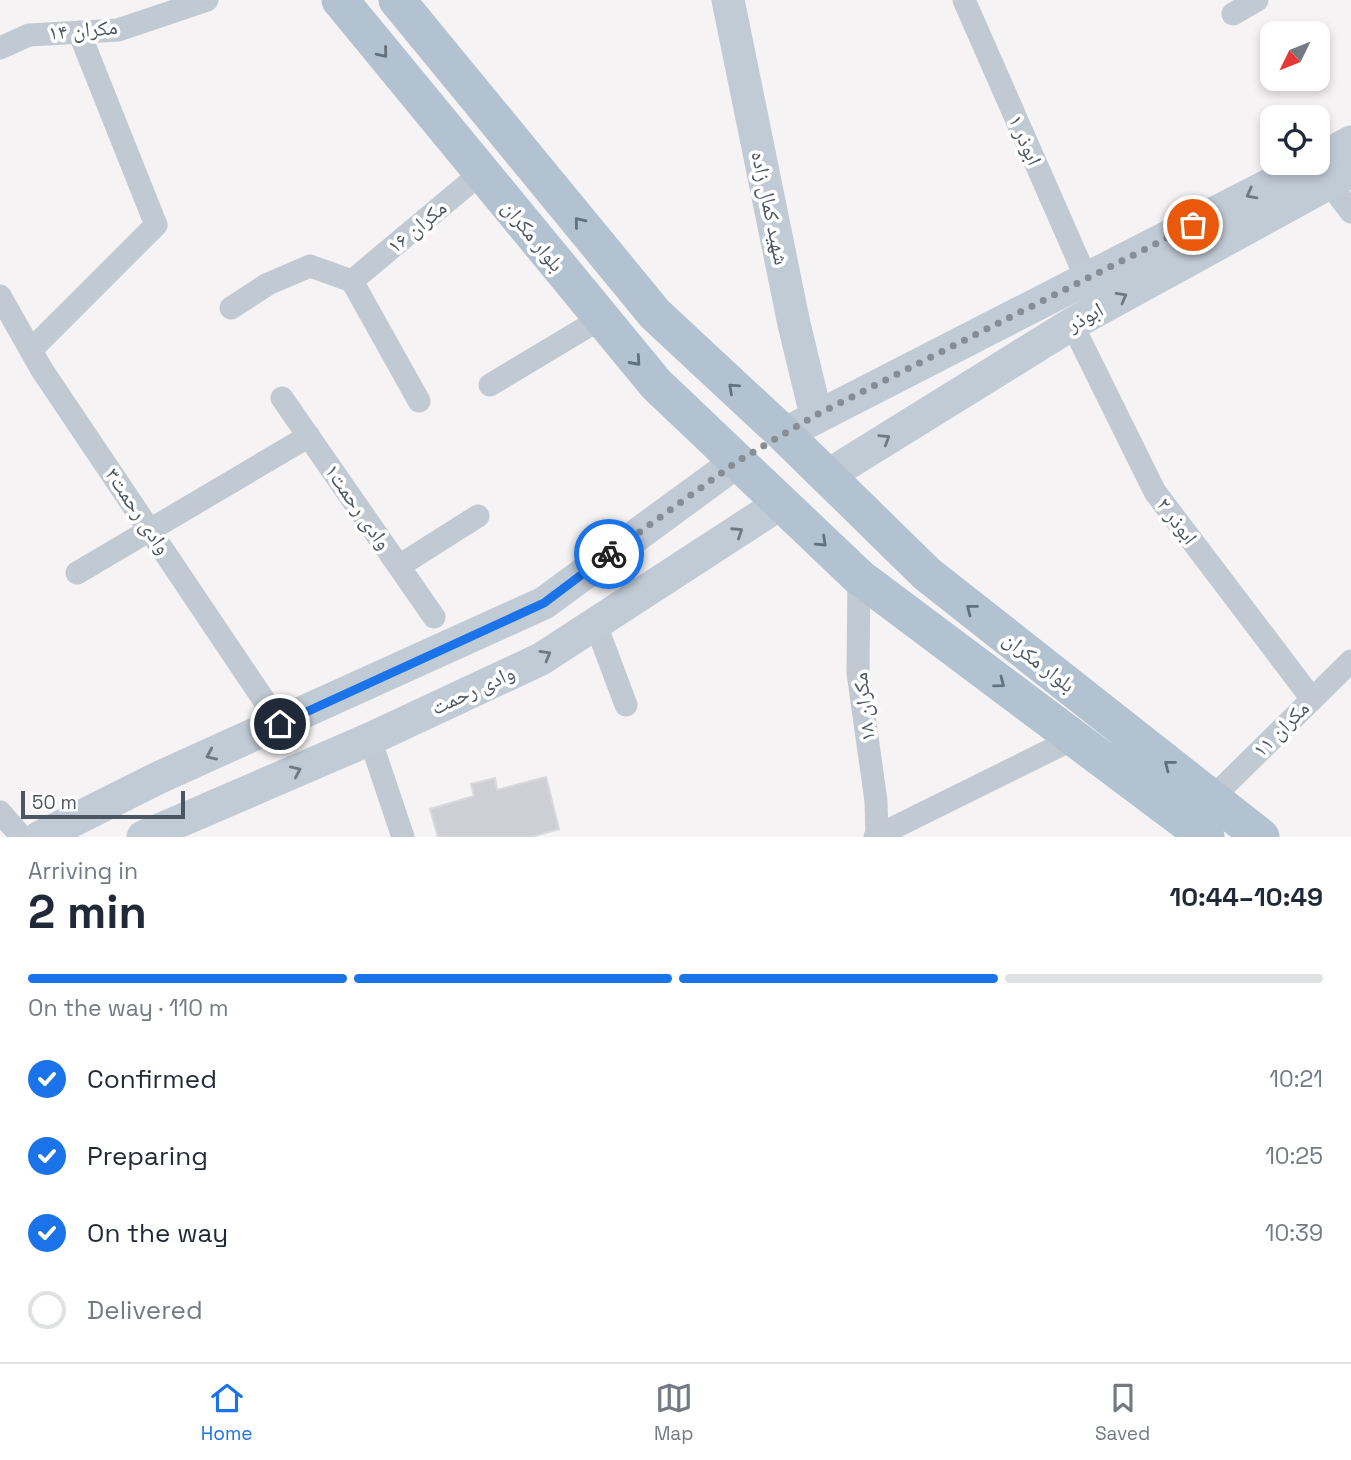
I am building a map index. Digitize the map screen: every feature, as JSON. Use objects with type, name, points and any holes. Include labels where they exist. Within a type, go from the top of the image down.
[{"type":"main road","name":"بلوار مکران","points":[[340,0],[656,384],[859,577],[1206,837]]},
{"type":"main road","points":[[397,0],[655,314],[784,434],[738,461]]},
{"type":"main road","name":"بلوار مکران","points":[[784,434],[927,574],[1261,837]]},
{"type":"main road","points":[[780,503],[827,476]]},
{"type":"street","name":"مکران ۱۴","points":[[3,41],[29,35],[118,30],[206,0]]},
{"type":"street","name":"شهید کمال زاده","points":[[728,0],[794,324],[816,415]]},
{"type":"street","name":"ابوذر ۱","points":[[964,0],[1087,280]]},
{"type":"street","points":[[1233,14],[1257,0]]},
{"type":"street","points":[[31,350],[156,225],[79,32]]},
{"type":"street","name":"ابوذر","points":[[1330,166],[1351,142]]},
{"type":"street","name":"مکران ۱۶","points":[[352,281],[481,173]]},
{"type":"street","points":[[1330,174],[1351,212]]},
{"type":"street","name":"ابوذر","points":[[827,476],[1072,324],[1176,250],[1316,175]]},
{"type":"street","name":"ابوذر","points":[[784,434],[816,415],[1087,280],[1176,250]]},
{"type":"street","points":[[231,308],[268,284],[310,266],[352,281],[419,401]]},
{"type":"street","name":"وادی رحمت۳","points":[[0,296],[31,350],[280,724]]},
{"type":"street","points":[[490,385],[600,318]]},
{"type":"street","name":"ابوذر ۲","points":[[1072,324],[1155,492],[1312,699]]},
{"type":"street","name":"وادی رحمت۱","points":[[282,398],[434,617]]},
{"type":"street","points":[[77,573],[309,436]]},
{"type":"street","points":[[40,837],[158,778],[544,603],[738,461]]},
{"type":"street","name":"وادی رحمت","points":[[143,837],[370,739],[541,659],[780,503]]},
{"type":"street","points":[[400,566],[478,516]]},
{"type":"street","name":"مکران ۱۸","points":[[859,577],[858,673],[876,801],[876,837],[1075,738]]},
{"type":"street","points":[[596,625],[626,705]]},
{"type":"street","name":"مکران ۱۱","points":[[1212,798],[1351,662]]},
{"type":"street","points":[[370,739],[403,837]]},
{"type":"street","points":[[0,812],[22,837]]},
{"type":"building","points":[[546,777],[559,829],[531,837],[438,837],[430,809],[474,796],[471,784],[495,778],[497,790]]},
{"type":"way so far","points":[[609,554],[738,461],[816,415],[1193,225]]},
{"type":"route","points":[[280,724],[544,603],[609,554]]}]
